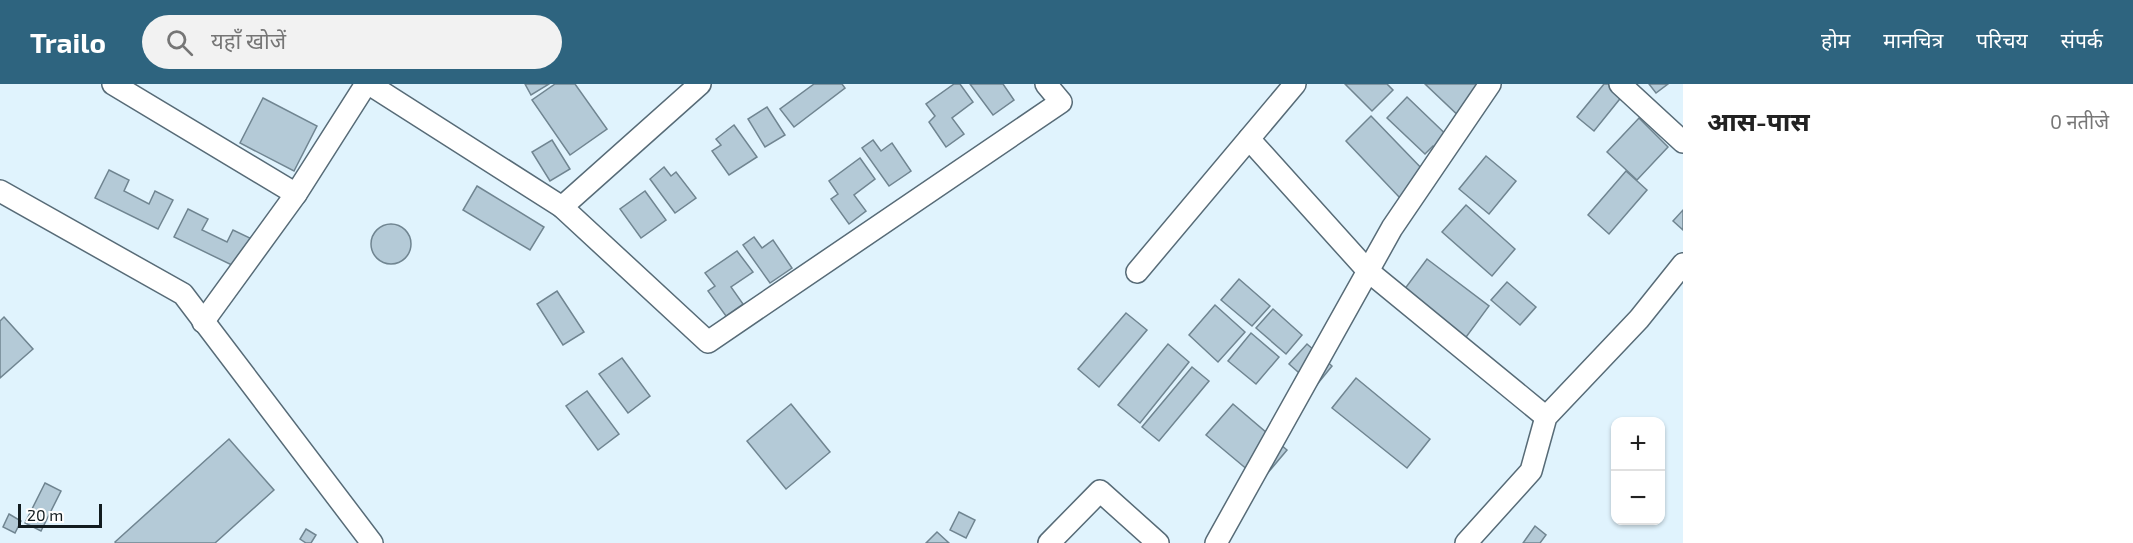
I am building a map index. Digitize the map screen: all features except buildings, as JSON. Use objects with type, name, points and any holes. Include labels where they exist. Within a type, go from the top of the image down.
[{"type":"street","points":[[113,84],[296,194]]},
{"type":"street","points":[[204,322],[296,194],[367,84],[562,207],[708,342],[1061,102],[1046,84]]},
{"type":"street","points":[[562,207],[700,84]]},
{"type":"street","points":[[1137,272],[1295,84]]},
{"type":"street","points":[[1216,543],[1392,228],[1490,84]]},
{"type":"street","points":[[1620,84],[1683,142]]},
{"type":"street","points":[[1249,139],[1368,271],[1546,417]]},
{"type":"street","points":[[0,192],[183,294],[372,543]]},
{"type":"street","points":[[1466,543],[1531,471],[1546,417],[1639,320],[1683,264]]},
{"type":"street","points":[[1049,543],[1100,491],[1158,543]]}]
